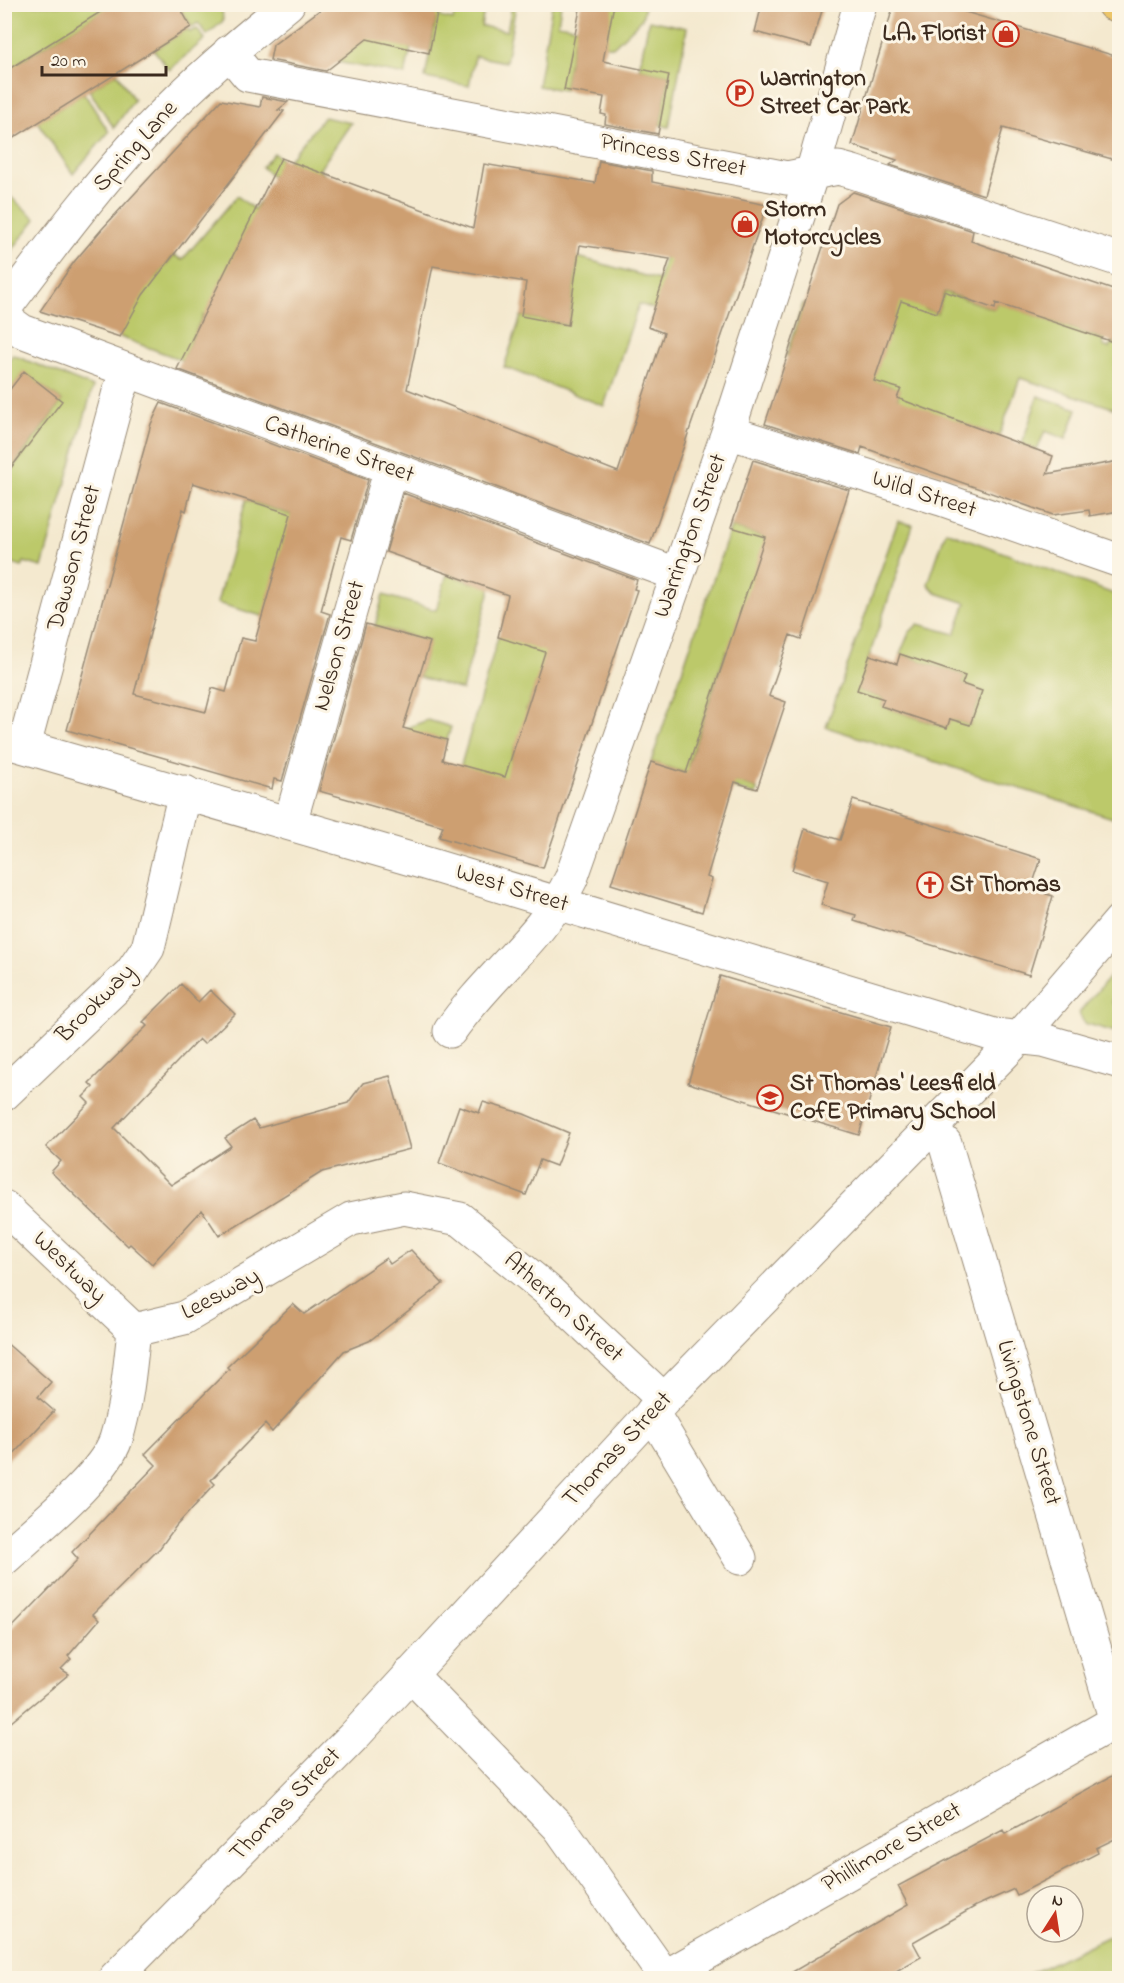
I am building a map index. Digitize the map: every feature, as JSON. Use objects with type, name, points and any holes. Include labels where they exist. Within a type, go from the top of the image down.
[{"type":"main road","points":[[1113,4],[1119,6]]},
{"type":"street","name":"Spring Lane","points":[[4,309],[59,236],[148,131],[229,51],[288,4]]},
{"type":"street","name":"Warrington Street","points":[[450,1031],[465,1008],[560,904],[572,879],[676,574],[728,432],[812,172],[860,4]]},
{"type":"street","name":"Princess Street","points":[[229,51],[248,75],[787,178],[838,168],[853,171],[1119,260]]},
{"type":"street","name":"Catherine Street","points":[[4,318],[22,331],[676,574]]},
{"type":"street","name":"Dawson Street","points":[[14,743],[119,392],[128,371]]},
{"type":"street","name":"Wild Street","points":[[728,432],[941,500],[1119,561]]},
{"type":"street","name":"Nelson Street","points":[[290,823],[391,468]]},
{"type":"street","name":"West Street","points":[[14,743],[290,823],[993,1035],[1043,1040],[1119,1062]]},
{"type":"street","name":"Brookway","points":[[4,1094],[131,973],[148,948],[185,792]]},
{"type":"street","name":"Thomas Street","points":[[115,1978],[354,1736],[658,1406],[1020,1037],[1119,921]]},
{"type":"street","name":"Livingstone Street","points":[[931,1130],[945,1143],[1118,1720]]},
{"type":"street","name":"Westway","points":[[4,1206],[134,1330]]},
{"type":"street","name":"Leesway","points":[[134,1330],[184,1318],[351,1219],[404,1208],[460,1219]]},
{"type":"street","name":"Atherton Street","points":[[460,1219],[546,1289],[658,1406],[740,1558]]},
{"type":"street","points":[[4,1559],[84,1483],[103,1462],[116,1440],[128,1385],[134,1330]]},
{"type":"street","name":"Phillimore Street","points":[[410,1674],[559,1827],[664,1978],[1118,1720]]},
{"type":"green space","points":[[4,5],[113,5],[21,61],[54,112],[84,93],[109,132],[73,174],[5,75]]},
{"type":"green space","points":[[178,5],[217,5],[222,8],[223,21],[207,35],[198,23],[192,27]]},
{"type":"green space","points":[[409,5],[442,5],[440,17],[453,20],[456,5],[485,5],[481,26],[507,31],[512,5],[516,5],[506,62],[475,56],[469,86],[425,78],[436,19],[418,15],[405,75],[337,62]]},
{"type":"green space","points":[[552,5],[561,5],[558,24],[598,31],[614,5],[645,5],[642,19],[613,47],[574,40],[564,90],[538,86]]},
{"type":"green space","points":[[649,20],[687,28],[669,127],[660,125],[669,75],[639,69]]},
{"type":"green space","points":[[187,29],[190,32],[197,29],[205,39],[169,70],[154,50]]},
{"type":"green space","points":[[117,73],[134,100],[114,128],[89,90]]},
{"type":"green space","points":[[324,117],[351,123],[319,170],[325,174],[247,330],[203,315],[182,360],[120,337],[121,296],[152,282],[174,255],[182,260],[237,196],[254,209],[276,180],[262,167],[274,153],[286,163]]},
{"type":"green space","points":[[5,192],[36,219],[5,259]]},
{"type":"green space","points":[[669,239],[699,279],[737,291],[733,304],[683,288],[654,309],[639,304],[604,406],[504,367],[521,316],[568,325],[578,257],[659,280]]},
{"type":"green space","points":[[933,285],[925,309],[937,313],[944,292],[994,309],[997,302],[1105,340],[1103,346],[1109,348],[1112,342],[1119,345],[1119,410],[1020,378],[999,436],[897,400],[900,389],[786,356],[803,303],[839,316]]},
{"type":"green space","points":[[13,355],[93,387],[42,567],[24,562],[22,567],[5,561],[5,478],[62,401],[24,372],[5,397],[5,365]]},
{"type":"green space","points":[[1038,396],[1077,409],[1066,439],[1045,431],[1037,450],[1022,444]]},
{"type":"green space","points":[[246,500],[313,522],[262,616],[217,603]]},
{"type":"green space","points":[[898,521],[913,525],[858,690],[884,699],[882,706],[946,728],[950,719],[970,725],[982,691],[962,684],[965,676],[900,654],[909,633],[918,624],[955,634],[966,603],[936,593],[928,584],[946,531],[1119,596],[1119,820],[826,727]]},
{"type":"green space","points":[[731,527],[768,538],[796,568],[781,660],[779,668],[726,651],[688,766],[757,789],[756,795],[651,762]]},
{"type":"green space","points":[[489,534],[504,540],[462,690],[419,677],[429,641],[375,626],[383,595],[436,610],[447,574],[473,583]]},
{"type":"green space","points":[[562,616],[526,710],[538,714],[527,749],[515,746],[511,759],[512,794],[461,765],[498,637]]},
{"type":"green space","points":[[428,720],[451,727],[447,740],[400,730]]},
{"type":"green space","points":[[1119,965],[1119,992],[1112,1002],[1119,1009],[1119,1033],[1084,1023],[1079,1013]]},
{"type":"green space","points":[[1119,1931],[1119,1978],[1021,1978]]},
{"type":"building","points":[[113,4],[178,4],[191,27],[4,144],[4,72]]},
{"type":"building","points":[[328,4],[439,4],[429,53],[367,39],[326,71],[270,60],[273,45]]},
{"type":"building","points":[[581,4],[614,4],[603,61],[669,75],[658,134],[605,124],[606,115],[601,114],[604,97],[564,90]]},
{"type":"building","points":[[762,4],[824,4],[811,47],[755,32]]},
{"type":"building","points":[[894,4],[938,4],[1119,57],[1119,161],[1003,128],[984,195],[890,165],[897,160],[852,145]]},
{"type":"building","points":[[262,97],[288,102],[278,110],[284,111],[143,295],[120,337],[40,311],[74,262],[102,229],[221,100],[260,107]]},
{"type":"building","points":[[281,158],[473,228],[484,164],[595,183],[599,161],[652,171],[652,182],[767,205],[650,544],[177,369]],"holes":[[[580,245],[670,259],[648,327],[664,333],[618,472],[407,389],[433,266],[526,282],[521,316],[568,325]]]},
{"type":"building","points":[[853,192],[973,231],[971,241],[1119,292],[1119,344],[996,303],[995,309],[944,291],[937,313],[901,301],[874,381],[901,389],[897,398],[1053,456],[1047,474],[1119,461],[1119,511],[1090,516],[1089,510],[1053,515],[862,447],[860,454],[765,424],[837,204]]},
{"type":"building","points":[[24,371],[62,401],[4,477],[4,397]]},
{"type":"building","points":[[161,403],[368,480],[351,540],[341,537],[321,611],[330,614],[282,781],[274,779],[272,789],[67,730],[151,424]],"holes":[[[193,483],[291,514],[255,641],[241,638],[226,692],[212,688],[206,712],[134,694],[183,509],[186,511]]]},
{"type":"building","points":[[753,460],[849,490],[801,639],[790,635],[769,696],[786,702],[757,789],[735,782],[707,877],[712,879],[702,912],[611,884],[651,762],[686,773],[727,651],[765,537],[731,527]]},
{"type":"building","points":[[403,493],[637,580],[634,589],[637,590],[543,868],[439,837],[443,826],[319,791],[366,624],[430,642],[403,728],[447,740],[442,760],[505,777],[545,652],[498,637],[508,595],[386,552]]},
{"type":"building","points":[[900,654],[965,676],[962,684],[982,691],[970,725],[950,719],[947,728],[881,706],[884,699],[857,690],[870,655],[897,664]]},
{"type":"building","name":"St Thomas","points":[[853,800],[1041,859],[1031,889],[1053,896],[1029,975],[854,921],[856,915],[821,905],[828,881],[792,870],[805,829],[840,840]]},
{"type":"building","points":[[720,976],[891,1027],[859,1135],[688,1083]]},
{"type":"building","points":[[181,984],[198,1002],[210,990],[235,1014],[204,1044],[199,1039],[114,1128],[171,1185],[231,1146],[225,1138],[253,1120],[259,1128],[348,1103],[363,1083],[390,1076],[410,1149],[322,1172],[219,1236],[202,1210],[152,1264],[130,1244],[128,1246],[51,1172],[61,1161],[46,1147],[89,1103],[83,1097],[93,1087],[89,1083],[147,1026],[143,1022]]},
{"type":"building","points":[[483,1102],[524,1114],[569,1133],[556,1166],[540,1160],[526,1195],[439,1163],[459,1106],[479,1113]]},
{"type":"building","points":[[411,1250],[443,1284],[369,1341],[344,1351],[272,1432],[265,1424],[211,1480],[215,1484],[176,1526],[160,1548],[93,1614],[99,1620],[68,1656],[71,1659],[61,1669],[69,1674],[4,1728],[4,1636],[78,1559],[72,1552],[156,1465],[145,1454],[229,1369],[227,1367],[293,1304],[304,1314],[386,1258],[390,1264]]},
{"type":"building","points":[[4,1341],[51,1382],[38,1397],[54,1411],[4,1464]]},
{"type":"building","points":[[1119,1772],[1119,1837],[1096,1848],[1098,1853],[1038,1884],[1025,1884],[1025,1891],[1017,1895],[1014,1889],[976,1906],[913,1942],[921,1957],[884,1978],[782,1978],[908,1905],[898,1886],[1003,1830],[1005,1834]]},
{"type":"place","name":"L.A. Florist","points":[[1006,34]]},
{"type":"place","name":"Warrington Street Car Park","points":[[740,93]]},
{"type":"place","name":"Storm Motorcycles","points":[[745,224]]},
{"type":"place","name":"St Thomas","points":[[930,885]]},
{"type":"place","name":"St Thomas' Leesfield CofE Primary School","points":[[770,1098]]}]
